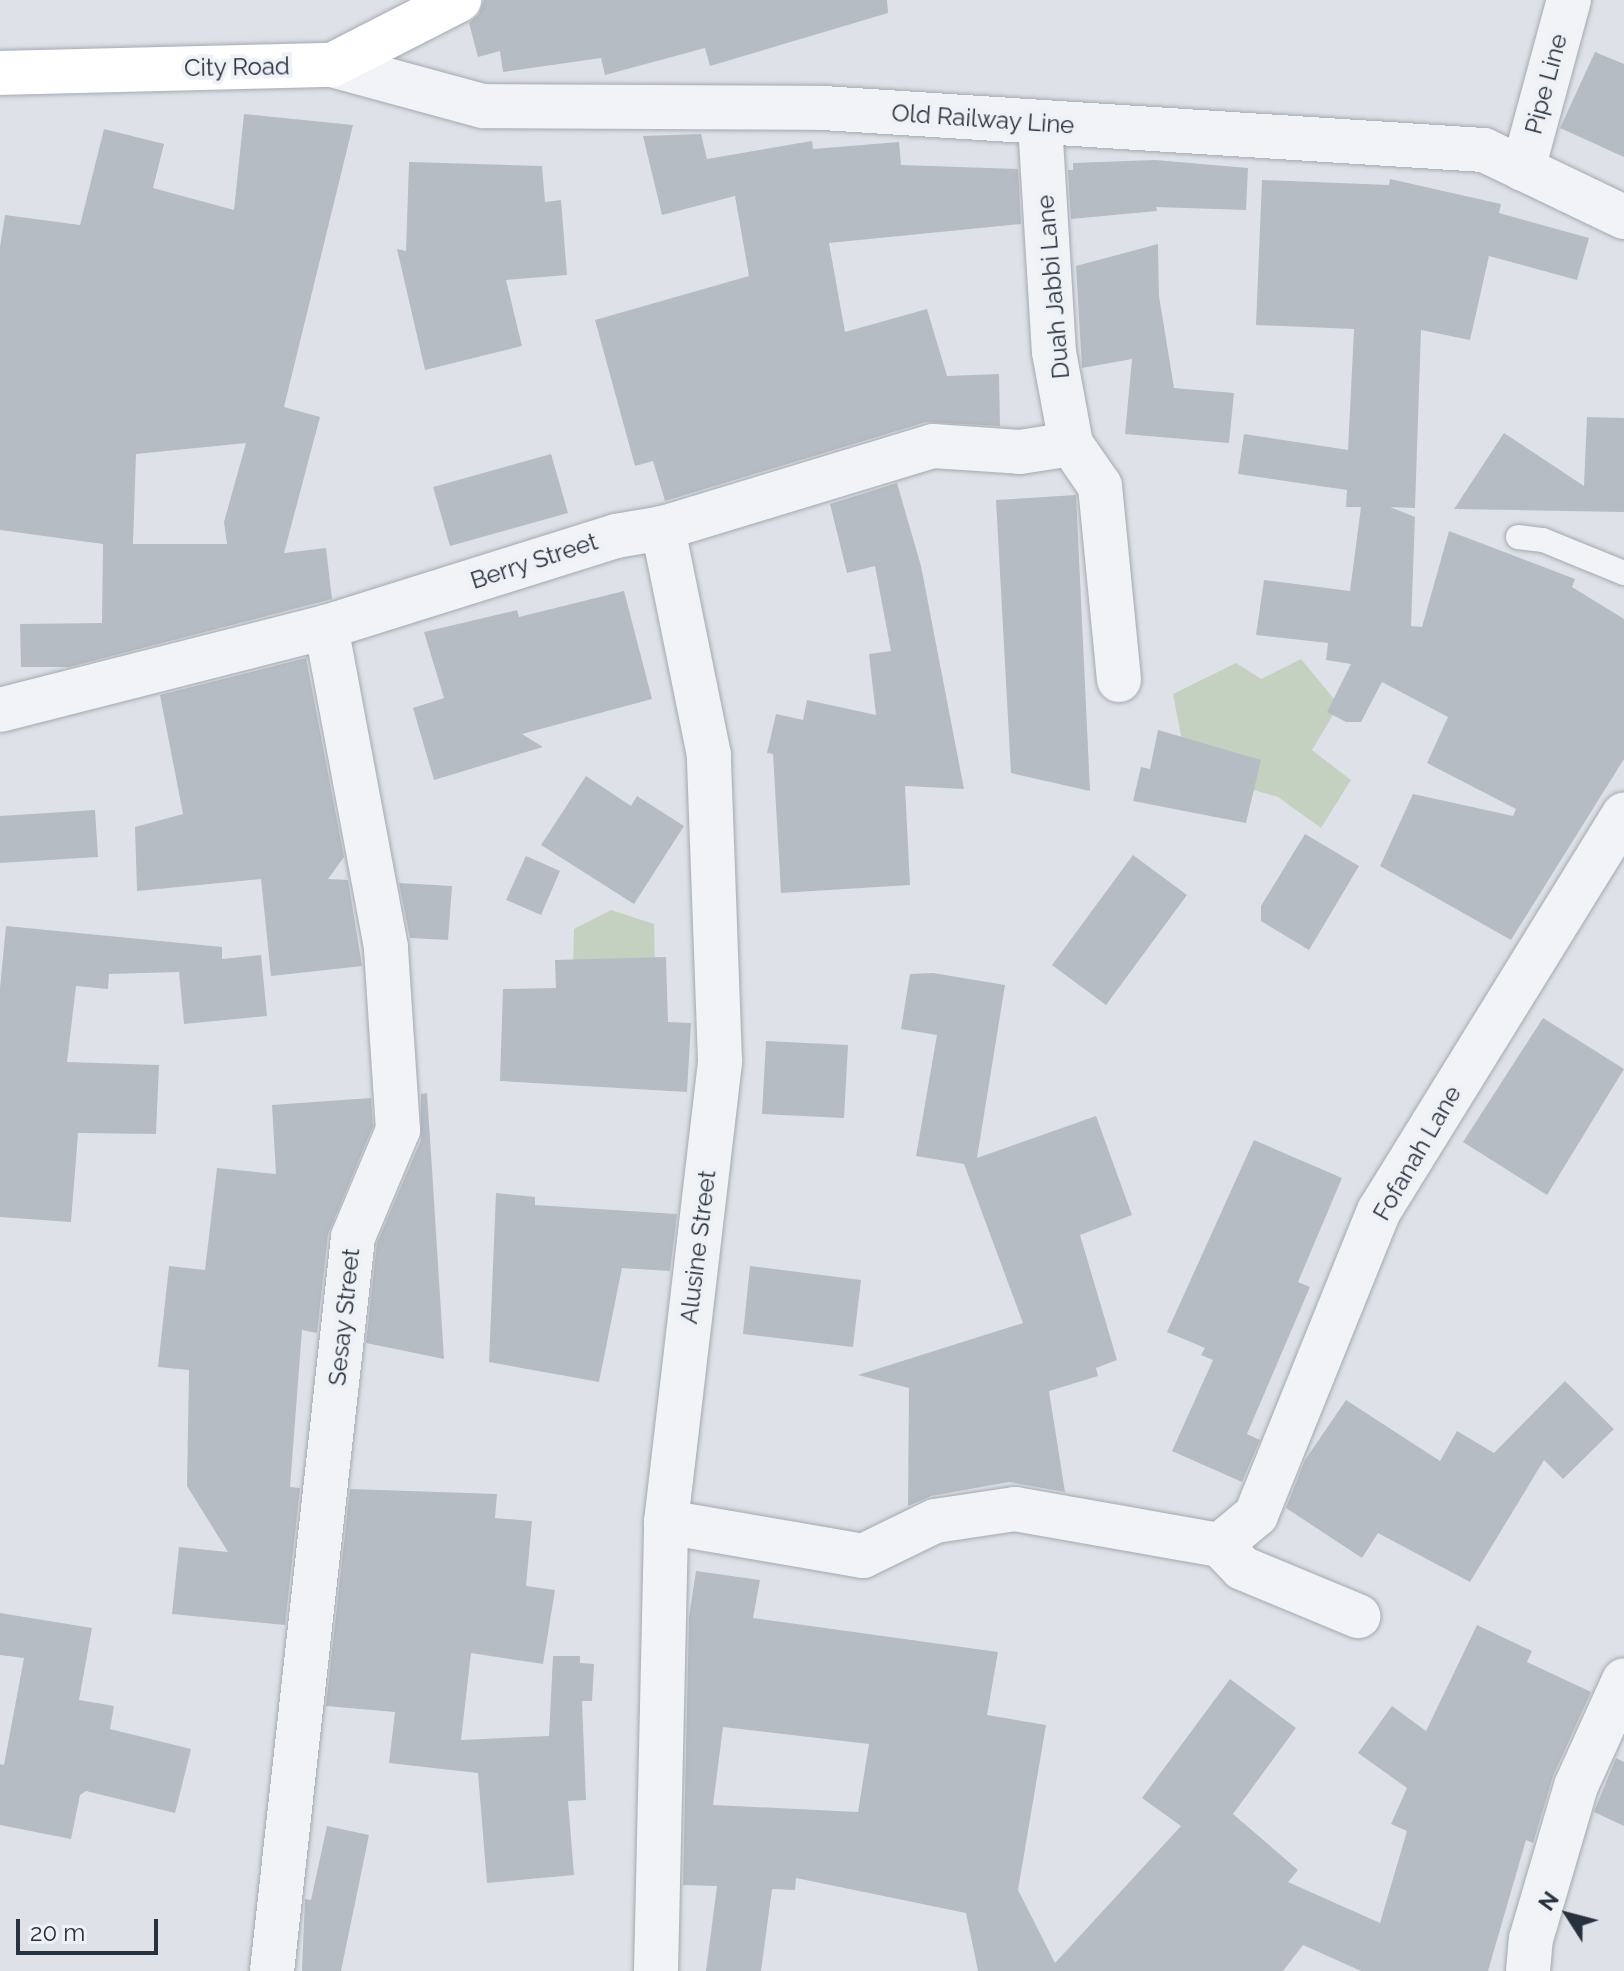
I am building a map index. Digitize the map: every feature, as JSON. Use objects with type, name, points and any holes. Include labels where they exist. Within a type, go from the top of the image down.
[{"type":"main road","name":"City Road","points":[[0,73],[332,65],[459,0]]},
{"type":"street","name":"Pipe Line","points":[[1523,169],[1569,0]]},
{"type":"street","name":"Old Railway Line","points":[[332,65],[483,106],[823,108],[1484,150],[1624,217]]},
{"type":"street","name":"Duah Jabbi Lane","points":[[1040,124],[1054,352],[1071,444],[1100,486],[1119,680]]},
{"type":"street","name":"Berry Street","points":[[0,710],[326,627],[616,536],[663,528],[933,446],[1020,452],[1071,444]]},
{"type":"street","name":"Alusine Street","points":[[656,1971],[666,1522],[720,1061],[709,755],[663,528]]},
{"type":"street","name":"Sesay Street","points":[[272,1971],[353,1237],[398,1130],[386,947],[326,627]]},
{"type":"street","name":"Fofanah Lane","points":[[1220,1545],[1256,1515],[1379,1211],[1624,815]]},
{"type":"street","points":[[666,1522],[863,1556],[935,1521],[1015,1509],[1220,1545],[1242,1568],[1358,1616]]},
{"type":"street","points":[[1528,1971],[1531,1939],[1576,1786],[1624,1680]]},
{"type":"lane","points":[[1518,537],[1543,540],[1624,573]]},
{"type":"green space","points":[[1301,659],[1339,705],[1312,750],[1351,780],[1321,828],[1278,797],[1188,772],[1173,694],[1236,663],[1261,679]]},
{"type":"green space","points":[[611,910],[654,924],[655,969],[573,966],[574,929]]},
{"type":"building","points":[[484,0],[887,0],[888,13],[710,66],[705,48],[605,75],[601,58],[503,72],[500,51],[478,57],[469,23],[479,14]]},
{"type":"building","points":[[1595,52],[1624,64],[1624,157],[1560,128]]},
{"type":"building","points":[[244,114],[353,125],[284,407],[320,417],[284,553],[326,548],[332,599],[69,667],[21,667],[20,624],[102,623],[103,544],[0,530],[0,247],[5,215],[80,225],[104,129],[164,144],[153,188],[234,210]],"holes":[[[246,443],[224,522],[227,544],[133,544],[136,454]]]},
{"type":"building","points":[[701,134],[707,159],[812,141],[813,149],[899,142],[901,165],[1018,169],[1021,224],[829,243],[845,332],[927,309],[947,376],[999,374],[1000,426],[926,422],[665,501],[653,461],[635,466],[595,320],[749,276],[735,196],[662,215],[643,136]]},
{"type":"building","points":[[1155,160],[1248,168],[1246,210],[1156,207],[1157,211],[1071,219],[1068,170],[1073,170],[1073,163]]},
{"type":"building","points":[[409,162],[542,166],[545,202],[561,200],[567,275],[506,280],[522,346],[425,370],[397,249],[406,251]]},
{"type":"building","points":[[1390,179],[1501,204],[1499,213],[1589,238],[1577,280],[1489,256],[1470,340],[1421,330],[1415,508],[1390,507],[1415,517],[1411,626],[1422,627],[1449,531],[1575,579],[1572,587],[1624,619],[1624,759],[1511,940],[1380,866],[1413,794],[1513,816],[1516,809],[1427,763],[1448,717],[1382,682],[1361,722],[1346,722],[1327,712],[1351,664],[1326,660],[1328,643],[1256,635],[1264,580],[1350,591],[1361,507],[1346,507],[1347,490],[1238,474],[1244,434],[1348,450],[1354,329],[1256,325],[1262,180],[1389,185]]},
{"type":"building","points":[[1158,244],[1159,296],[1174,388],[1234,393],[1229,443],[1125,434],[1132,359],[1082,368],[1076,266]]},
{"type":"building","points":[[1587,417],[1624,418],[1624,512],[1454,509],[1504,433],[1584,486]]},
{"type":"building","points":[[551,454],[568,513],[450,546],[433,487]]},
{"type":"building","points":[[897,483],[921,566],[964,789],[905,786],[910,885],[781,893],[773,754],[767,753],[776,714],[803,720],[807,700],[876,715],[869,654],[891,651],[875,566],[847,573],[830,504]]},
{"type":"building","points":[[1076,495],[1090,791],[1011,773],[996,500]]},
{"type":"building","points":[[624,591],[652,699],[522,734],[543,747],[434,780],[413,708],[444,698],[424,632],[517,610],[519,617]]},
{"type":"building","points":[[306,658],[344,857],[328,879],[348,880],[362,966],[271,976],[261,879],[137,891],[135,827],[183,814],[160,695]]},
{"type":"building","points":[[1158,730],[1261,760],[1246,823],[1133,801],[1141,767],[1150,769]]},
{"type":"building","points":[[586,776],[631,806],[637,796],[684,826],[634,904],[541,845]]},
{"type":"building","points":[[95,810],[98,857],[0,863],[0,816]]},
{"type":"building","points":[[1305,834],[1359,866],[1309,950],[1261,921],[1261,906]]},
{"type":"building","points":[[1133,855],[1187,895],[1106,1005],[1052,965]]},
{"type":"building","points":[[526,856],[560,871],[541,915],[506,900]]},
{"type":"building","points":[[399,883],[452,886],[448,940],[410,938]]},
{"type":"building","points":[[6,926],[222,947],[222,959],[261,955],[267,1016],[184,1024],[179,972],[109,974],[108,989],[76,986],[67,1062],[159,1065],[156,1134],[78,1133],[71,1222],[0,1217],[0,988]]},
{"type":"building","points":[[666,957],[668,1022],[691,1023],[687,1092],[500,1081],[503,989],[556,988],[555,960]]},
{"type":"building","points":[[933,973],[1005,985],[977,1158],[1096,1116],[1132,1215],[1080,1235],[1117,1360],[1096,1368],[1098,1376],[1049,1391],[1065,1492],[1009,1482],[931,1496],[908,1506],[909,1388],[858,1375],[1023,1323],[964,1164],[916,1156],[937,1035],[901,1029],[910,974]]},
{"type":"building","points":[[1543,1018],[1624,1069],[1547,1195],[1463,1142]]},
{"type":"building","points":[[766,1041],[848,1045],[844,1118],[762,1114]]},
{"type":"building","points":[[427,1093],[444,1359],[366,1343],[377,1243],[421,1140],[421,1094]]},
{"type":"building","points":[[371,1098],[373,1126],[328,1234],[317,1333],[302,1330],[290,1487],[300,1488],[285,1625],[172,1614],[179,1547],[228,1552],[187,1486],[189,1370],[158,1367],[169,1266],[205,1270],[217,1168],[276,1174],[272,1105]]},
{"type":"building","points":[[1254,1140],[1342,1178],[1298,1282],[1310,1287],[1247,1434],[1260,1440],[1242,1482],[1172,1451],[1213,1360],[1201,1355],[1205,1348],[1167,1332]]},
{"type":"building","points":[[496,1193],[535,1197],[535,1205],[677,1214],[670,1271],[622,1268],[599,1382],[489,1362]]},
{"type":"building","points":[[750,1266],[861,1280],[853,1347],[743,1334]]},
{"type":"building","points":[[1565,1381],[1614,1429],[1563,1479],[1544,1460],[1470,1582],[1378,1533],[1362,1558],[1286,1508],[1305,1460],[1346,1400],[1440,1461],[1457,1431],[1494,1453]]},
{"type":"building","points":[[350,1489],[497,1494],[495,1518],[532,1521],[526,1586],[555,1590],[543,1664],[471,1653],[461,1740],[549,1736],[553,1656],[580,1656],[580,1663],[594,1664],[592,1701],[582,1701],[586,1800],[568,1801],[574,1875],[487,1883],[478,1773],[389,1763],[395,1712],[326,1706]]},
{"type":"building","points":[[696,1571],[760,1580],[753,1618],[998,1652],[987,1715],[1046,1725],[1018,1890],[1055,1963],[1181,1826],[1142,1798],[1230,1679],[1296,1728],[1233,1814],[1298,1870],[1288,1882],[1380,1923],[1407,1831],[1391,1824],[1407,1788],[1358,1753],[1392,1706],[1426,1731],[1477,1625],[1532,1651],[1527,1662],[1591,1692],[1553,1776],[1533,1843],[1526,1840],[1488,1971],[1361,1971],[1303,1945],[1283,1971],[978,1971],[966,1913],[796,1878],[795,1890],[772,1889],[761,1971],[706,1971],[717,1886],[683,1885],[689,1617]],"holes":[[[723,1727],[869,1744],[858,1812],[713,1805]]]},
{"type":"building","points":[[0,1613],[92,1628],[79,1700],[114,1706],[110,1729],[191,1749],[175,1813],[86,1791],[80,1795],[71,1839],[0,1825],[0,1764],[4,1765],[24,1658],[0,1655]]},
{"type":"building","points":[[1616,1758],[1624,1762],[1624,1826],[1594,1812]]},
{"type":"building","points":[[327,1826],[369,1835],[341,1971],[302,1971],[305,1899],[311,1900]]}]
